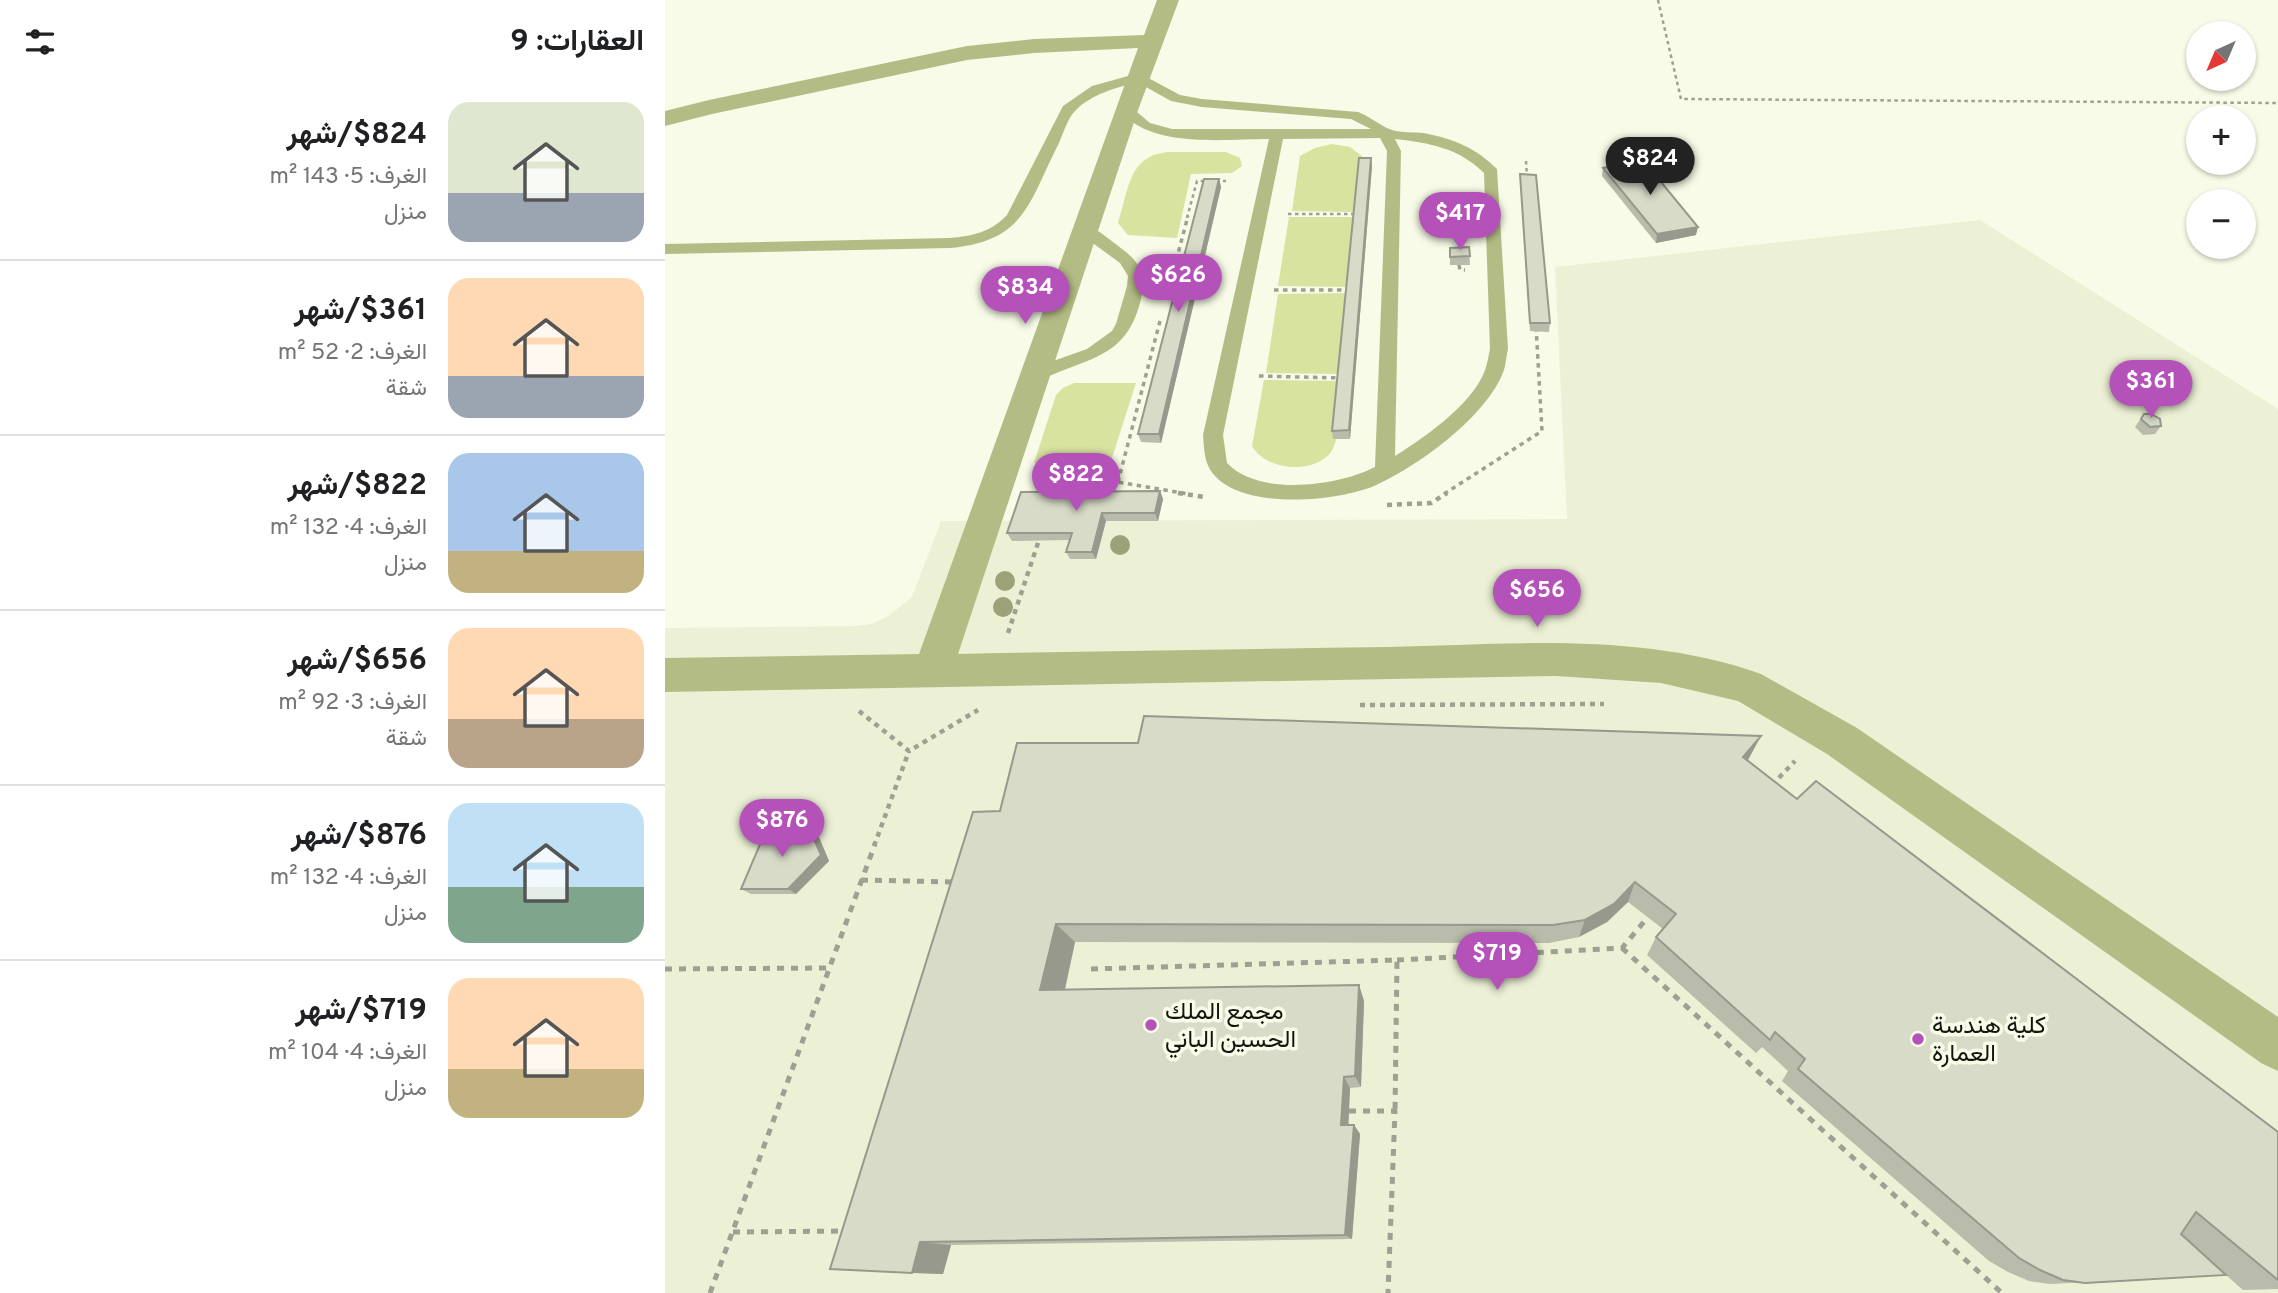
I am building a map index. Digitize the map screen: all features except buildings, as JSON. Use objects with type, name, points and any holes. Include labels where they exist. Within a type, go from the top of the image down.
[{"type":"street","points":[[933,671],[1126,110],[1168,0]]},
{"type":"street","points":[[665,119],[709,107],[967,53],[1034,46],[1153,41]]},
{"type":"street","points":[[665,675],[933,671],[990,688],[1556,660],[1661,667],[1747,687],[1842,741],[2278,1046]]},
{"type":"lane","points":[[665,249],[950,243],[990,237],[1005,228],[1014,218],[1068,109],[1097,89],[1139,77],[1176,98],[1202,103],[1339,112],[1367,120],[1388,135],[1394,151],[1385,471]]},
{"type":"lane","points":[[1126,110],[1145,126],[1172,133],[1388,135],[1432,139],[1484,160],[1492,172],[1499,348],[1492,376],[1478,396],[1426,445],[1385,471],[1354,485],[1319,491],[1286,492],[1255,488],[1230,475],[1220,467],[1213,435],[1277,135]]},
{"type":"lane","points":[[1035,374],[1093,353],[1118,335],[1125,325],[1136,276],[1126,260],[1085,230]]},
{"type":"path","points":[[1658,0],[1681,99],[2278,103]]},
{"type":"path","points":[[1166,299],[1197,181],[1226,181]]},
{"type":"path","points":[[1287,202],[1286,214],[1364,214]]},
{"type":"path","points":[[1271,302],[1275,277]]},
{"type":"path","points":[[1273,290],[1357,290]]},
{"type":"path","points":[[1118,482],[1163,312]]},
{"type":"path","points":[[1257,388],[1261,364]]},
{"type":"path","points":[[1259,376],[1348,378]]},
{"type":"path","points":[[1053,499],[1059,482]]},
{"type":"path","points":[[710,1293],[909,751],[990,688],[1039,540]]},
{"type":"path","points":[[1353,705],[1615,704]]},
{"type":"path","points":[[856,708],[909,751]]},
{"type":"path","points":[[1766,791],[1802,752]]},
{"type":"path","points":[[861,880],[968,882]]},
{"type":"path","points":[[1622,948],[1648,917]]},
{"type":"path","points":[[1091,969],[1397,960],[1622,948],[2002,1293]]},
{"type":"path","points":[[1388,1293],[1397,960]]},
{"type":"path","points":[[665,970],[829,968]]},
{"type":"path","points":[[1349,1111],[1395,1111]]},
{"type":"path","points":[[732,1232],[852,1231]]},
{"type":"shaded area","points":[[1980,220],[2278,409],[2278,1293],[665,1293],[665,628],[872,624],[887,617],[912,597],[941,521],[1567,519],[1555,267]]},
{"type":"green space","points":[[1332,144],[1350,147],[1363,157],[1358,212],[1292,211],[1300,156],[1315,148]]},
{"type":"green space","points":[[1169,152],[1226,152],[1240,158],[1242,166],[1232,173],[1191,174],[1177,238],[1128,235],[1118,223],[1132,176],[1145,160]]},
{"type":"green space","points":[[1289,217],[1357,217],[1349,287],[1278,286]]},
{"type":"green space","points":[[1352,293],[1343,374],[1266,373],[1278,294]]},
{"type":"green space","points":[[1264,380],[1342,381],[1338,431],[1334,446],[1319,462],[1308,466],[1282,466],[1270,462],[1252,446]]},
{"type":"green space","points":[[1074,383],[1136,383],[1110,464],[1034,463],[1056,395]]},
{"type":"place","name":"مجمع الملك الحسين الباني","points":[[1151,1025]]},
{"type":"place","name":"كلية هندسة العمارة","points":[[1918,1039]]}]
